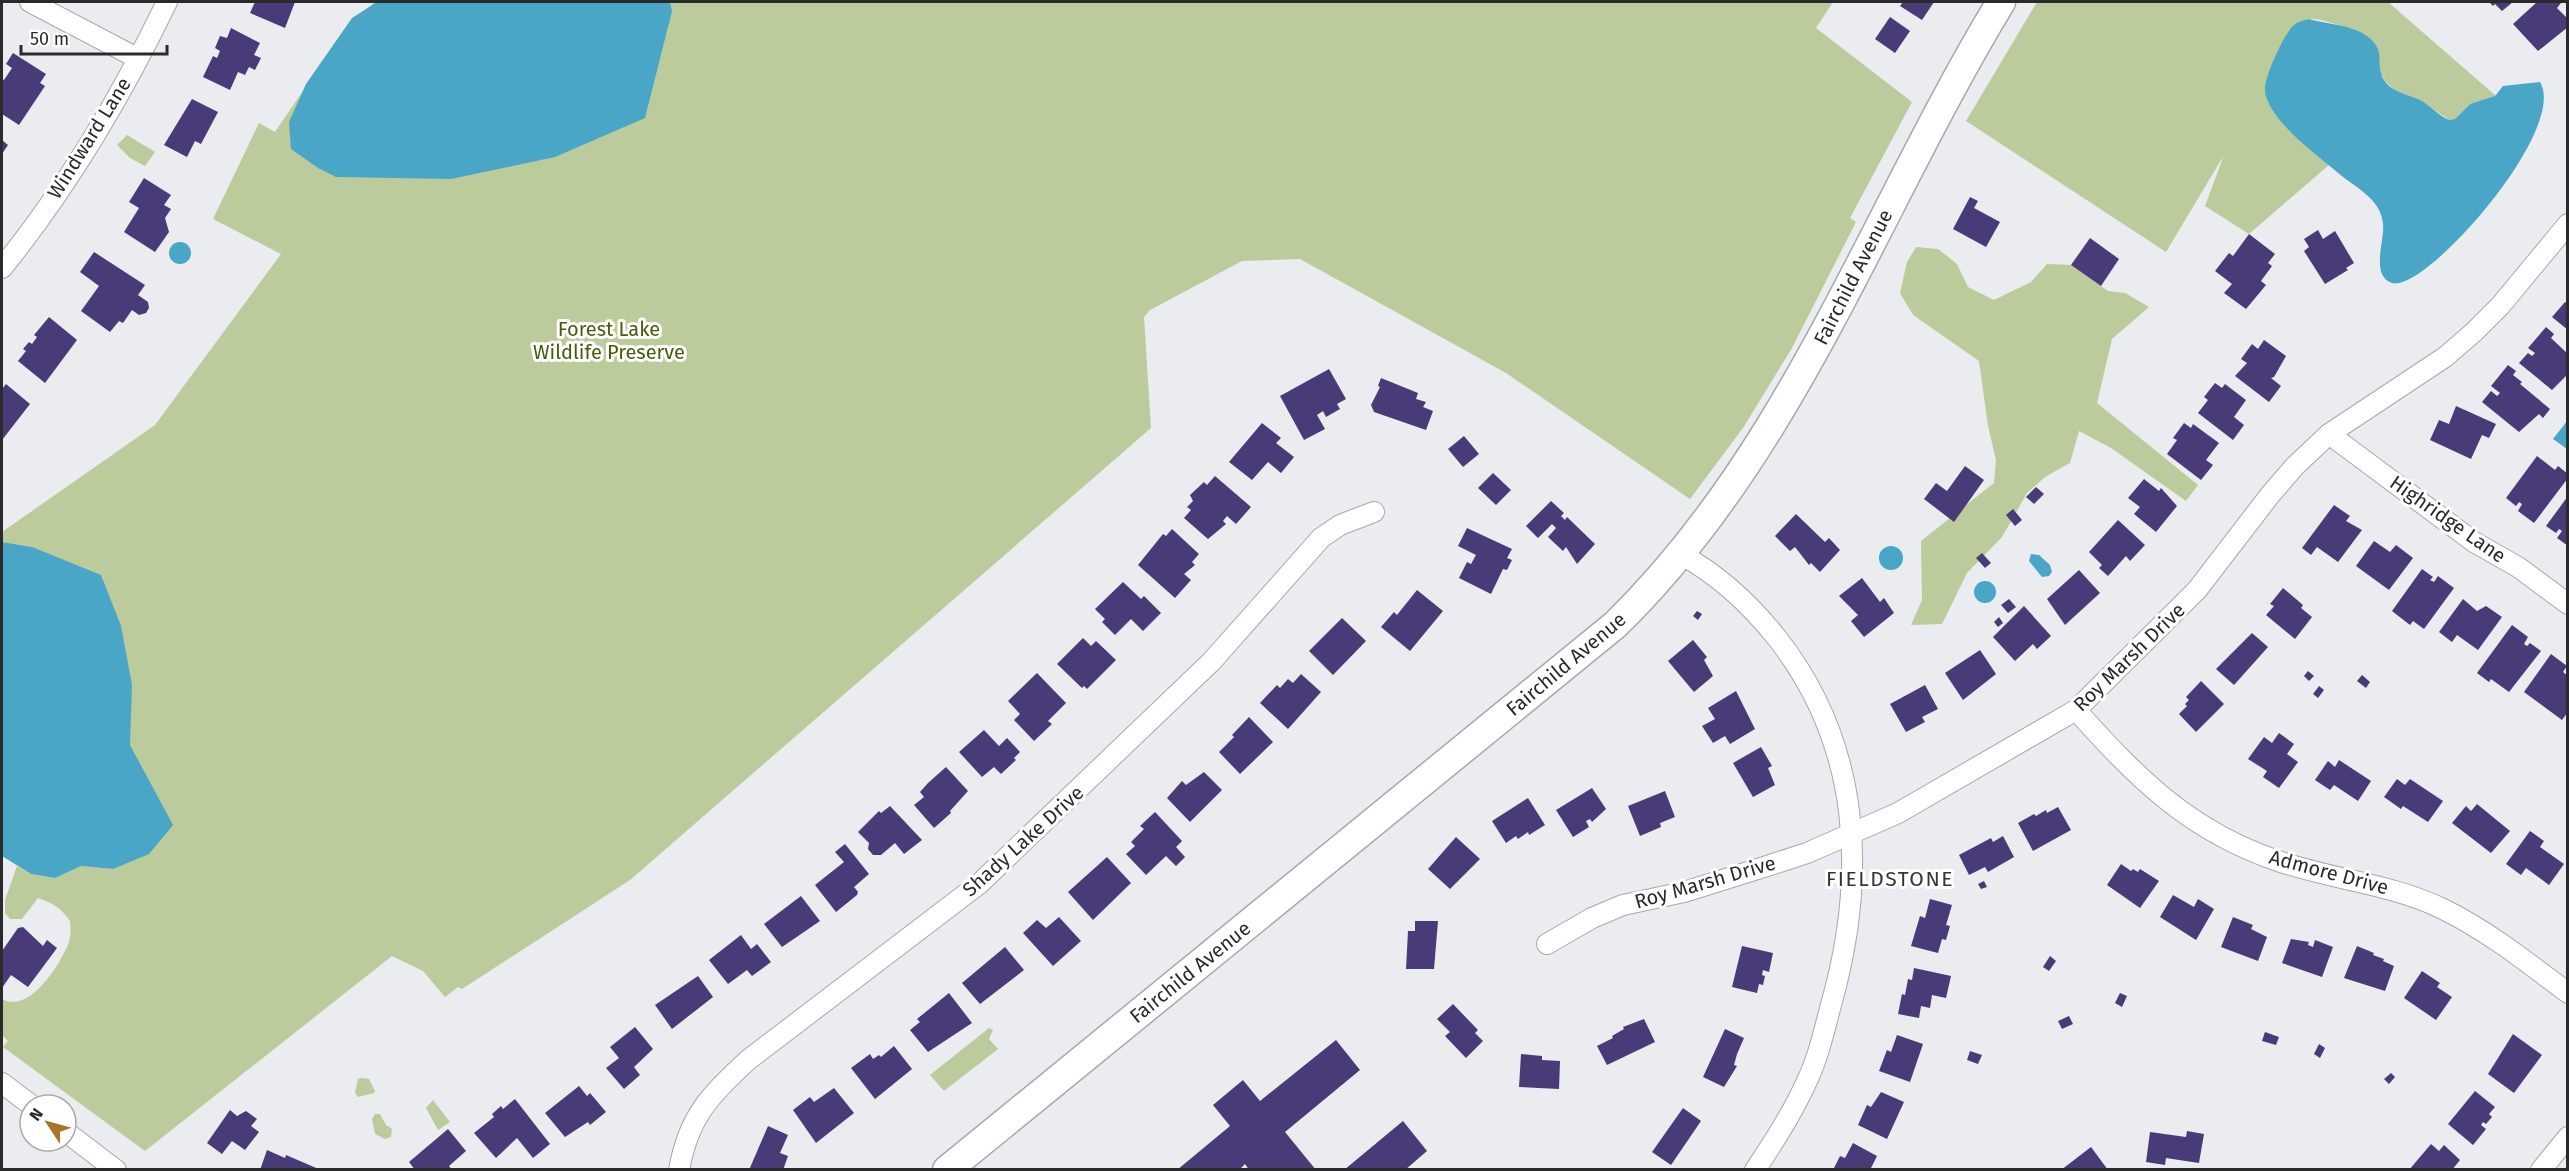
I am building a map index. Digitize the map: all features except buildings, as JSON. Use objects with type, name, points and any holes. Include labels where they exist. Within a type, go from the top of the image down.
[{"type":"main road","name":"Fairchild Avenue","points":[[948,1170],[1615,625],[1682,555],[1746,465],[1810,360],[1934,118],[2001,2]]},
{"type":"street","points":[[30,2],[137,58]]},
{"type":"street","name":"Windward Lane","points":[[2,268],[58,190],[104,119],[167,2]]},
{"type":"street","name":"Roy Marsh Drive","points":[[1547,944],[1592,918],[1623,905],[1684,892],[1754,871],[1807,853],[1851,834],[1948,787],[2076,710],[2197,590],[2270,495],[2330,434],[2445,357],[2474,332],[2500,306],[2568,224]]},
{"type":"street","name":"Highridge Lane","points":[[2330,434],[2474,542],[2518,567],[2568,604]]},
{"type":"street","name":"Shady Lake Drive","points":[[679,1170],[693,1122],[714,1091],[748,1060],[979,884],[1212,661],[1321,538],[1340,525],[1374,512]]},
{"type":"street","points":[[1682,555],[1712,571],[1743,600],[1790,655],[1810,686],[1835,743],[1849,797],[1853,871],[1849,922],[1839,977],[1807,1082],[1783,1129],[1755,1170]]},
{"type":"street","name":"Admore Drive","points":[[2076,710],[2133,772],[2166,802],[2199,824],[2278,861],[2394,889],[2442,909],[2477,927],[2568,993]]},
{"type":"street","points":[[2,1083],[18,1095]]},
{"type":"street","points":[[2541,1170],[2568,1137]]},
{"type":"street","points":[[78,1141],[116,1170]]},
{"type":"green space","name":"Forest Lake Wildlife Preserve","points":[[375,2],[1833,2],[1816,28],[1912,102],[1850,218],[1856,222],[1792,348],[1743,428],[1690,499],[1506,373],[1300,259],[1242,261],[1150,310],[1144,317],[1151,428],[630,880],[462,989],[458,987],[445,997],[423,971],[392,956],[145,1151],[78,1102],[78,1093],[66,1093],[3,1047],[8,1041],[2,1035],[2,999],[12,1002],[22,1000],[41,986],[57,965],[68,945],[71,933],[70,921],[60,909],[38,898],[22,919],[10,919],[5,913],[5,900],[17,866],[31,874],[55,878],[81,866],[113,869],[32,547],[2,542],[2,532],[155,425],[281,254],[213,219],[259,123],[275,132],[349,23]]},
{"type":"green space","points":[[2037,2],[2388,2],[2496,96],[2470,104],[2455,119],[2449,120],[2423,102],[2397,92],[2386,82],[2354,29],[2314,19],[2300,22],[2283,41],[2276,55],[2267,82],[2266,94],[2274,113],[2288,129],[2329,165],[2249,234],[2205,206],[2224,155],[2166,252],[1966,121]]},
{"type":"green space","points":[[127,135],[155,152],[145,166],[130,158],[117,145]]},
{"type":"green space","points":[[1916,247],[1938,249],[1957,264],[1968,287],[1994,300],[2031,282],[2047,264],[2071,265],[2108,291],[2125,293],[2149,307],[2112,339],[2097,403],[2198,485],[2186,501],[2111,448],[2079,431],[2070,463],[2045,477],[2027,493],[2002,537],[1967,573],[1942,624],[1911,625],[1922,600],[1921,541],[1994,483],[1996,460],[1988,426],[1979,361],[1913,315],[1900,293],[1907,262]]},
{"type":"green space","points":[[989,1028],[993,1030],[989,1039],[998,1049],[944,1091],[930,1075]]},
{"type":"green space","points":[[358,1079],[369,1079],[375,1091],[358,1097],[355,1093]]},
{"type":"green space","points":[[433,1100],[450,1122],[438,1130],[426,1108]]},
{"type":"green space","points":[[375,1114],[380,1114],[386,1125],[392,1129],[391,1137],[385,1139],[375,1134],[372,1119]]},
{"type":"water","points":[[377,2],[670,2],[672,11],[645,118],[555,157],[451,179],[336,177],[318,168],[291,149],[289,122],[306,84],[352,18]]},
{"type":"water","points":[[2309,19],[2347,27],[2367,36],[2378,50],[2381,73],[2388,84],[2422,101],[2449,120],[2455,119],[2470,104],[2495,96],[2503,86],[2540,82],[2543,105],[2534,135],[2515,169],[2461,236],[2433,263],[2409,279],[2392,283],[2385,279],[2382,273],[2380,257],[2383,224],[2381,215],[2372,200],[2293,134],[2273,111],[2267,99],[2266,82],[2280,46],[2293,26]]},
{"type":"water","points":[[180,242],[188,245],[191,253],[188,261],[180,264],[172,261],[169,253],[172,245]]},
{"type":"water","points":[[2567,421],[2567,449],[2553,439]]},
{"type":"water","points":[[2,542],[32,547],[101,575],[121,626],[132,685],[130,745],[173,825],[149,854],[113,869],[81,866],[55,878],[31,874],[2,856]]},
{"type":"water","points":[[1891,546],[1899,550],[1903,558],[1899,566],[1891,570],[1883,566],[1879,558],[1883,550]]},
{"type":"water","points":[[2031,554],[2039,555],[2050,565],[2052,572],[2049,576],[2042,577],[2029,561]]},
{"type":"water","points":[[1985,581],[1993,584],[1996,592],[1993,600],[1985,603],[1977,600],[1974,592],[1977,584]]},
{"type":"district","name":"FIELDSTONE","points":[[1890,879]]}]
